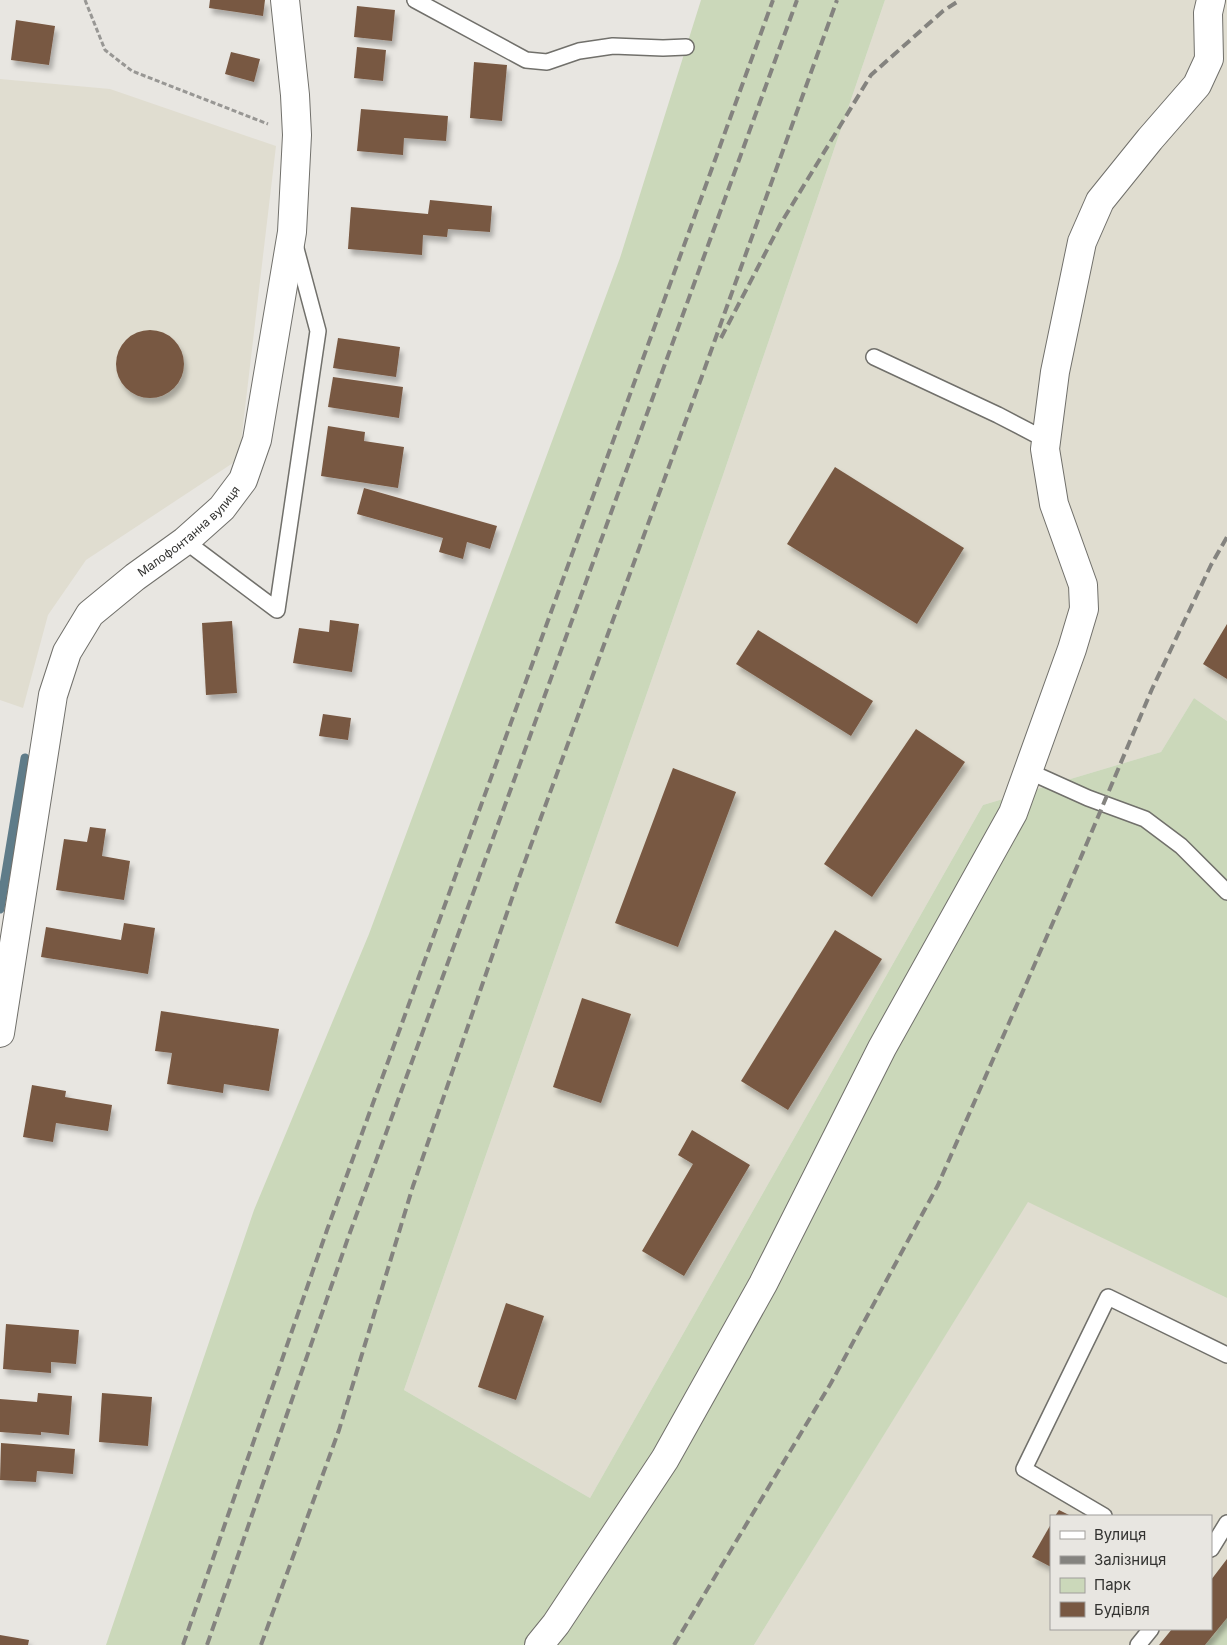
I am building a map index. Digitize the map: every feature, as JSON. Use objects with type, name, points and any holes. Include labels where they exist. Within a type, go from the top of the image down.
[{"type":"street","name":"Малофонтанна вулиця","points":[[0,1033],[53,695],[67,652],[90,614],[135,577],[185,541],[222,508],[243,480],[257,440],[292,232],[297,135],[295,95],[285,0]]},
{"type":"street","points":[[539,1645],[556,1624],[665,1459],[759,1292],[882,1048],[1013,813],[1072,649],[1084,609],[1083,585],[1054,504],[1045,449],[1055,372],[1082,242],[1100,201],[1197,85],[1209,59],[1208,13],[1211,0]]},
{"type":"lane","points":[[415,0],[526,60],[547,62],[579,51],[613,46],[663,48],[686,46]]},
{"type":"lane","points":[[185,541],[277,610],[318,331],[292,232]]},
{"type":"lane","points":[[874,357],[998,415],[1046,440]]},
{"type":"lane","points":[[1028,771],[1088,798],[1145,818],[1181,846],[1227,892]]},
{"type":"lane","points":[[1102,1515],[1024,1469],[1108,1297],[1227,1355]]},
{"type":"lane","points":[[1212,1547],[1227,1523]]},
{"type":"lane","points":[[1138,1645],[1150,1630]]},
{"type":"path","points":[[85,0],[105,50],[132,71],[297,135]]},
{"type":"shaded area","points":[[885,0],[1227,0],[1227,721],[1194,698],[1161,752],[983,805],[590,1498],[404,1390],[722,478]]},
{"type":"shaded area","points":[[0,79],[110,89],[276,146],[239,459],[86,560],[48,615],[23,708],[0,700]]},
{"type":"shaded area","points":[[1028,1201],[1227,1298],[1227,1618],[1205,1645],[754,1645]]},
{"type":"green space","points":[[701,0],[885,0],[722,478],[404,1390],[590,1498],[983,805],[1161,752],[1194,698],[1227,721],[1227,1298],[1028,1202],[754,1645],[106,1645],[254,1210],[369,934],[620,258]]},
{"type":"green space","points":[[1227,1618],[1227,1645],[1205,1645]]},
{"type":"building","points":[[210,0],[265,0],[263,16],[209,8]]},
{"type":"building","points":[[357,6],[395,10],[392,41],[354,37]]},
{"type":"building","points":[[16,20],[55,26],[49,65],[11,60]]},
{"type":"building","points":[[357,47],[386,50],[383,81],[354,78]]},
{"type":"building","points":[[231,52],[260,59],[254,82],[225,74]]},
{"type":"building","points":[[474,62],[507,65],[502,121],[470,118]]},
{"type":"building","points":[[361,109],[448,116],[446,141],[404,138],[403,155],[357,151]]},
{"type":"building","points":[[430,200],[492,206],[490,232],[448,229],[447,237],[423,235],[422,255],[348,249],[351,207],[428,214]]},
{"type":"building","points":[[150,330],[163,333],[174,340],[181,351],[184,364],[181,377],[174,388],[163,395],[150,398],[137,395],[126,388],[119,377],[116,364],[119,351],[126,340],[137,333]]},
{"type":"building","points":[[338,338],[400,347],[396,377],[333,368]]},
{"type":"building","points":[[333,377],[403,387],[399,418],[328,407]]},
{"type":"building","points":[[328,426],[365,432],[364,441],[404,447],[398,488],[321,476]]},
{"type":"building","points":[[835,467],[964,548],[917,624],[787,544]]},
{"type":"building","points":[[364,488],[497,526],[490,549],[467,542],[463,559],[439,552],[443,538],[357,514]]},
{"type":"building","points":[[330,620],[359,624],[352,672],[293,663],[299,628],[329,632]]},
{"type":"building","points":[[232,621],[237,693],[206,695],[202,623]]},
{"type":"building","points":[[1227,624],[1227,679],[1203,664]]},
{"type":"building","points":[[758,630],[873,701],[851,736],[736,664]]},
{"type":"building","points":[[323,714],[351,718],[348,740],[319,736]]},
{"type":"building","points":[[916,729],[965,762],[872,897],[824,864]]},
{"type":"building","points":[[673,768],[736,792],[678,947],[615,923]]},
{"type":"building","points":[[90,827],[106,829],[102,856],[130,861],[124,900],[56,890],[64,839],[87,842]]},
{"type":"building","points":[[124,923],[155,928],[148,974],[41,957],[46,927],[121,940]]},
{"type":"building","points":[[835,930],[882,959],[788,1110],[741,1081]]},
{"type":"building","points":[[582,998],[631,1014],[601,1103],[553,1087]]},
{"type":"building","points":[[161,1011],[279,1029],[269,1091],[224,1084],[223,1093],[167,1084],[172,1053],[155,1051]]},
{"type":"building","points":[[32,1085],[66,1091],[65,1097],[112,1105],[108,1131],[56,1123],[53,1142],[23,1137]]},
{"type":"building","points":[[692,1130],[750,1165],[684,1276],[642,1251],[693,1164],[678,1155]]},
{"type":"building","points":[[506,1303],[544,1316],[516,1400],[478,1387]]},
{"type":"building","points":[[6,1324],[79,1330],[76,1364],[51,1362],[51,1373],[3,1369]]},
{"type":"building","points":[[38,1393],[72,1396],[69,1435],[41,1432],[41,1435],[0,1432],[0,1399],[37,1402]]},
{"type":"building","points":[[102,1393],[152,1397],[148,1446],[99,1442]]},
{"type":"building","points":[[1,1443],[75,1449],[73,1474],[37,1471],[36,1482],[0,1480]]},
{"type":"building","points":[[1059,1510],[1069,1515],[1056,1515]]},
{"type":"building","points":[[1050,1526],[1050,1566],[1032,1557]]},
{"type":"building","points":[[1227,1559],[1227,1618],[1205,1645],[1159,1645],[1171,1630],[1212,1630],[1212,1579]]},
{"type":"building","points":[[0,1635],[29,1640],[28,1645],[0,1645]]},
{"type":"waterway","points":[[0,909],[25,758]]},
{"type":"railway","points":[[183,1645],[327,1230],[773,0]]},
{"type":"railway","points":[[207,1645],[348,1238],[797,0]]},
{"type":"railway","points":[[261,1645],[339,1430],[413,1186],[520,875],[837,0]]},
{"type":"railway","points":[[721,338],[781,223],[871,75],[943,11],[960,0]]},
{"type":"railway","points":[[674,1645],[831,1383],[938,1185],[1065,895],[1152,689],[1211,565],[1227,537]]}]
